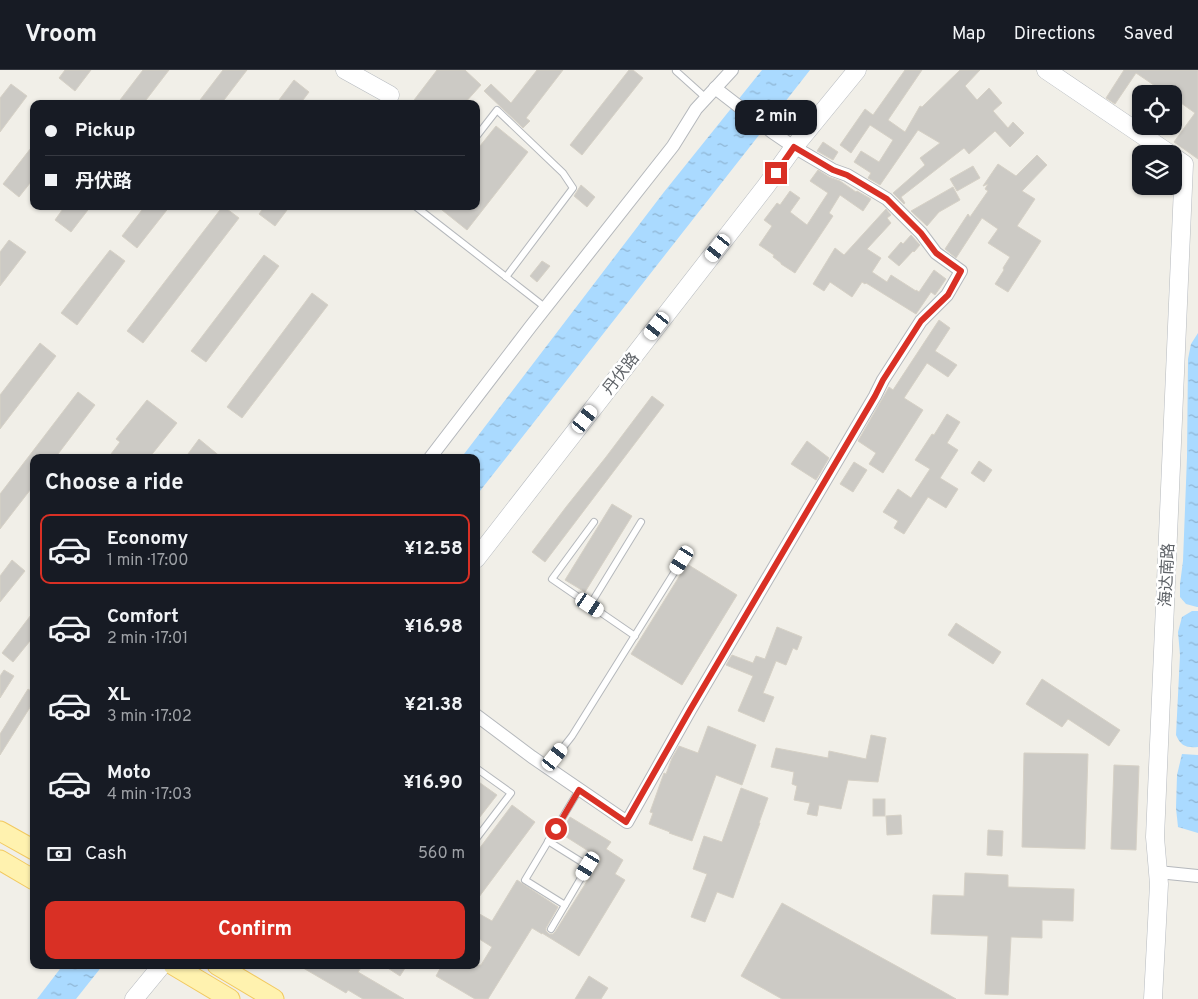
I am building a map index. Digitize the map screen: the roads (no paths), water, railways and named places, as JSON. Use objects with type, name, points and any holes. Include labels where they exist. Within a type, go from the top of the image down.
[{"type":"main road","points":[[0,831],[30,848]]},
{"type":"main road","points":[[0,860],[30,878]]},
{"type":"main road","points":[[180,969],[230,999]]},
{"type":"main road","points":[[224,969],[274,999]]},
{"type":"street","points":[[345,70],[390,95]]},
{"type":"street","points":[[433,454],[673,146],[696,109],[715,94],[732,70]]},
{"type":"street","name":"丹伏路","points":[[480,554],[766,186],[794,147],[857,70]]},
{"type":"street","points":[[1046,70],[1157,145]]},
{"type":"street","points":[[480,718],[547,768],[626,822],[883,380],[921,321],[948,295],[961,271],[936,253],[921,233],[887,199],[794,147],[715,94]]},
{"type":"street","name":"海达南路","points":[[1153,999],[1159,884],[1155,837],[1184,164],[1182,162]]},
{"type":"street","points":[[1158,872],[1198,876]]},
{"type":"street","points":[[134,999],[159,969]]},
{"type":"lane","points":[[676,71],[715,94]]},
{"type":"lane","points":[[480,132],[497,110],[563,174],[573,188],[506,276]]},
{"type":"lane","points":[[423,210],[546,308]]},
{"type":"lane","points":[[594,522],[552,579],[634,636]]},
{"type":"lane","points":[[590,605],[641,522]]},
{"type":"lane","points":[[547,768],[572,736],[682,560]]},
{"type":"lane","points":[[480,771],[510,793],[480,834]]},
{"type":"lane","points":[[565,905],[525,880],[579,790]]},
{"type":"lane","points":[[548,842],[588,866],[551,929]]},
{"type":"water","points":[[762,70],[810,70],[480,491],[480,454],[464,454],[664,192]]},
{"type":"water","points":[[1198,333],[1197,607],[1186,604],[1180,597],[1180,584],[1183,561],[1187,457],[1188,359],[1191,344]]},
{"type":"water","points":[[1192,611],[1198,611],[1198,747],[1187,747],[1180,742],[1176,735],[1180,655],[1178,632],[1182,617]]},
{"type":"water","points":[[1182,754],[1198,755],[1198,833],[1178,827],[1176,808],[1177,775]]},
{"type":"water","points":[[60,969],[100,969],[76,999],[37,999]]}]
